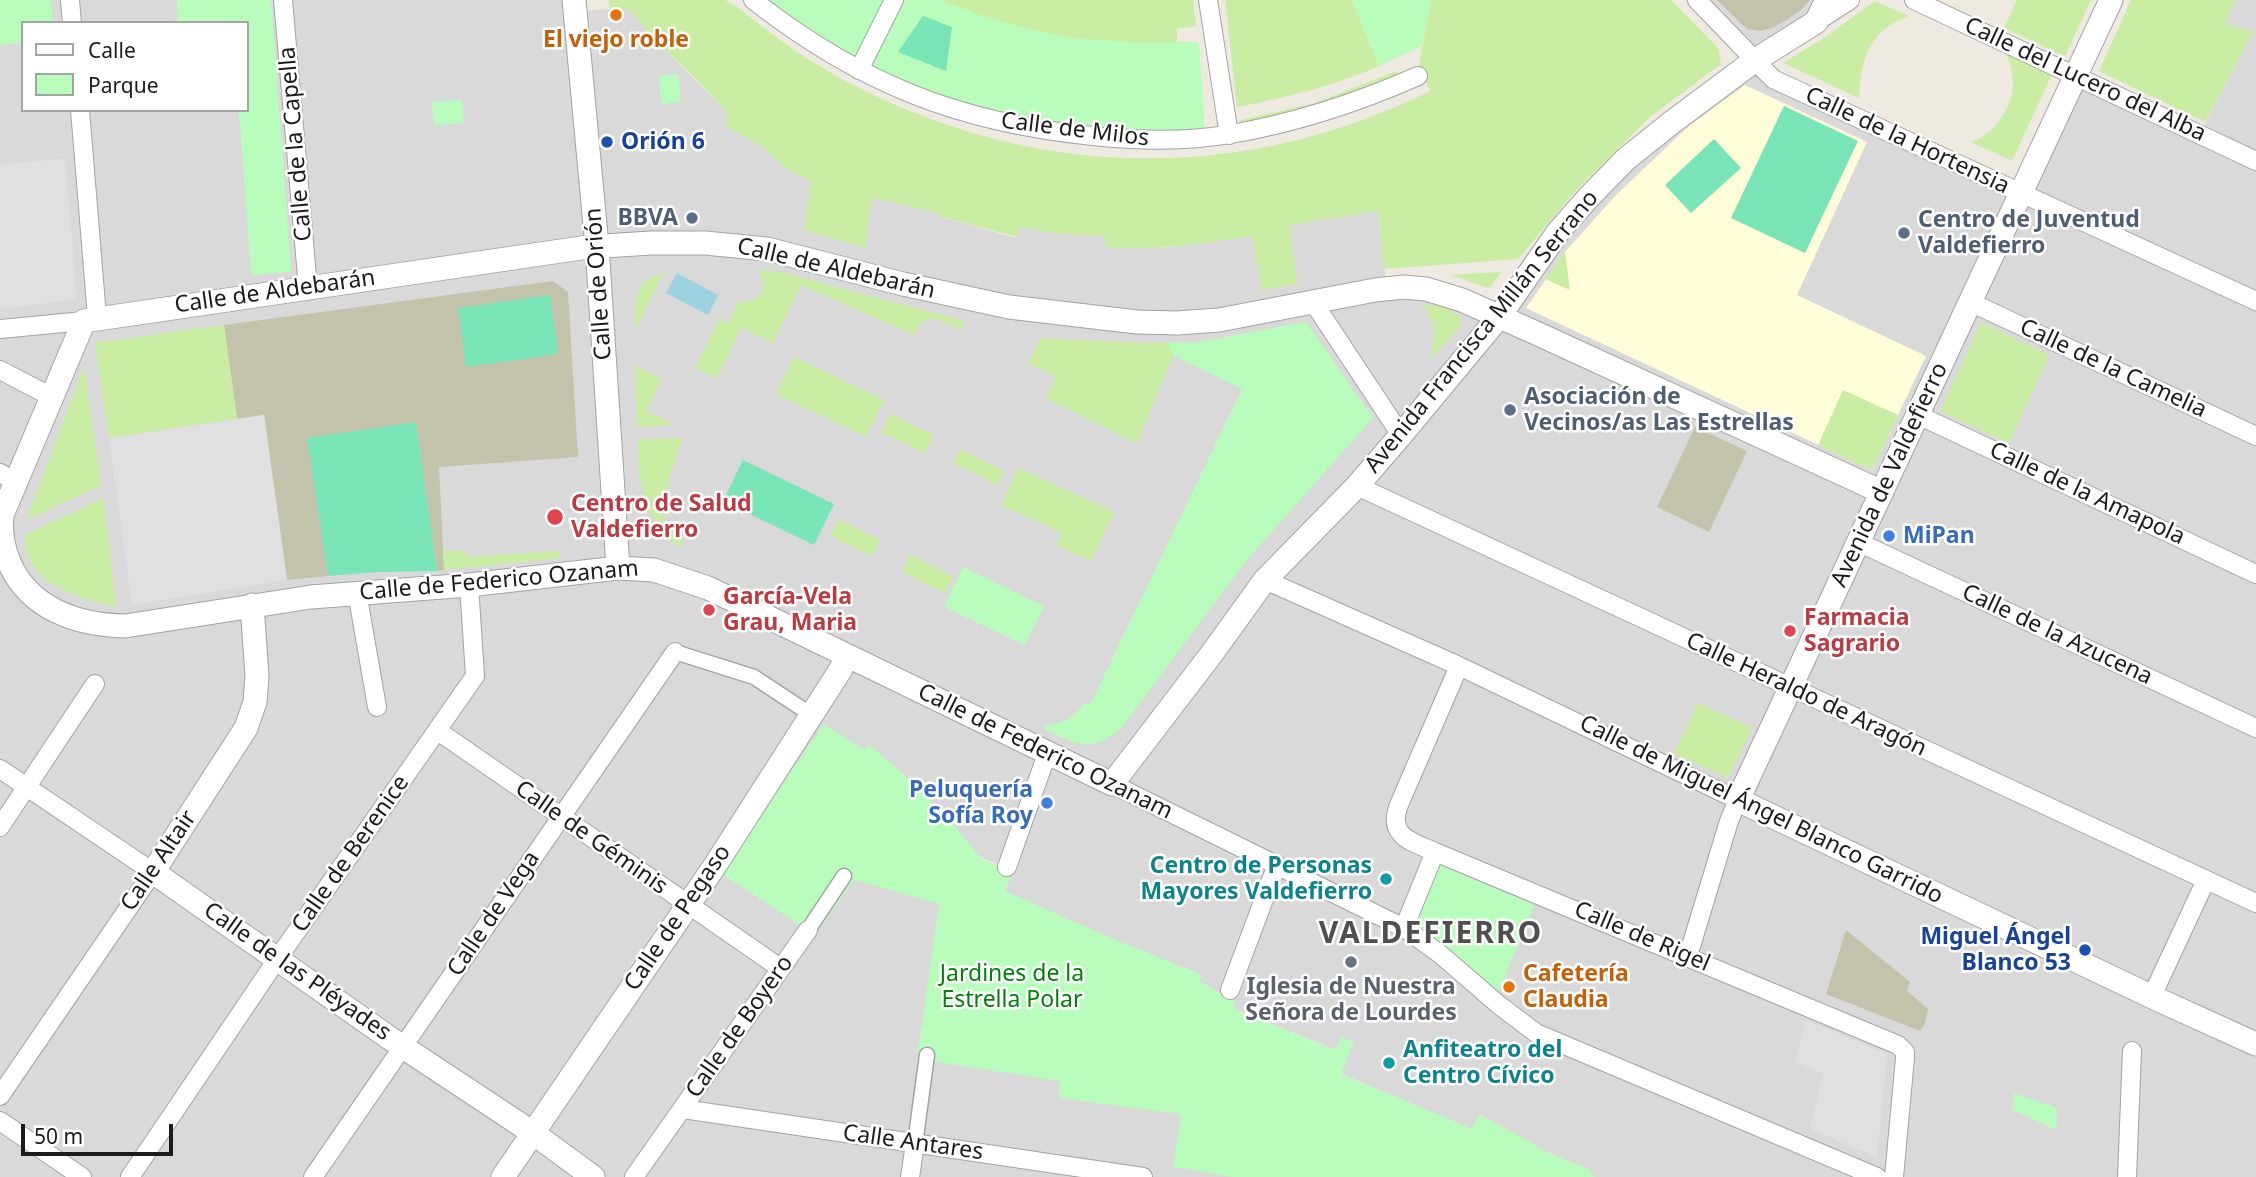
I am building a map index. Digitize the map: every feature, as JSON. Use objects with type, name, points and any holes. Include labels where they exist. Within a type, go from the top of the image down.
[{"type":"street","points":[[70,0],[72,21]]},
{"type":"street","name":"Calle de la Capella","points":[[283,0],[308,288]]},
{"type":"street","name":"Calle de Orión","points":[[574,0],[597,246],[618,568]]},
{"type":"street","name":"Calle de Milos","points":[[753,0],[792,31],[859,70],[939,106],[1056,133],[1127,140],[1230,135],[1331,109],[1418,76]]},
{"type":"street","points":[[859,70],[894,0]]},
{"type":"street","points":[[1208,0],[1230,135]]},
{"type":"street","name":"Calle de la Hortensia","points":[[1697,0],[1773,79],[2256,301]]},
{"type":"street","points":[[1816,22],[1827,0]]},
{"type":"street","name":"Avenida Francisca Millán Serrano","points":[[1112,784],[1265,580],[1357,486],[1401,435],[1499,317],[1558,232],[1626,159],[1754,61],[1850,0]]},
{"type":"street","name":"Calle del Lucero del Alba","points":[[1914,0],[2256,161]]},
{"type":"street","name":"Avenida de Valdefierro","points":[[1688,956],[1728,821],[2111,0]]},
{"type":"street","points":[[79,112],[91,319]]},
{"type":"street","name":"Calle de Aldebarán","points":[[0,329],[91,319],[597,246],[705,243],[767,249],[1009,307],[1137,322],[1219,320],[1374,290],[1405,287],[1447,295],[1499,317],[1882,492]]},
{"type":"street","points":[[1312,302],[1401,435]]},
{"type":"street","name":"Calle de la Camelia","points":[[1970,302],[2256,436]]},
{"type":"street","name":"Calle de Federico Ozanam","points":[[91,319],[8,477],[1,539],[15,577],[26,592],[43,604],[83,621],[106,626],[125,626],[252,605],[357,592],[469,585],[618,568],[637,567],[680,577],[1048,751],[1276,867],[1404,928],[1536,1033],[1877,1177]]},
{"type":"street","points":[[0,370],[52,397]]},
{"type":"street","name":"Calle de la Amapola","points":[[1918,415],[2256,574]]},
{"type":"street","name":"Calle Heraldo de Aragón","points":[[1357,486],[2256,903]]},
{"type":"street","name":"Calle de la Azucena","points":[[1858,542],[2256,728]]},
{"type":"street","name":"Calle de Miguel Ángel Blanco Garrido","points":[[1265,580],[1459,666],[2256,1044]]},
{"type":"street","name":"Calle de Berenice","points":[[130,1177],[278,958],[475,676],[469,585]]},
{"type":"street","points":[[357,592],[377,707]]},
{"type":"street","name":"Calle Altair","points":[[0,1096],[153,872],[246,728],[255,702],[257,676],[252,605]]},
{"type":"street","points":[[675,652],[754,677],[804,710]]},
{"type":"street","name":"Calle de Vega","points":[[313,1177],[675,652]]},
{"type":"street","name":"Calle de Pegaso","points":[[503,1177],[716,864],[841,670],[846,654]]},
{"type":"street","name":"Calle de Rigel","points":[[1459,666],[1395,816],[1395,826],[1403,836],[1902,1048],[1905,1058],[1894,1177]]},
{"type":"street","points":[[0,827],[95,684]]},
{"type":"street","name":"Calle de Géminis","points":[[438,731],[780,968]]},
{"type":"street","points":[[1007,867],[1048,751]]},
{"type":"street","name":"Calle de las Pléyades","points":[[0,769],[533,1133],[593,1177]]},
{"type":"street","points":[[1404,928],[1436,852]]},
{"type":"street","points":[[1230,990],[1276,867]]},
{"type":"street","name":"Calle de Boyero","points":[[634,1177],[844,876]]},
{"type":"street","points":[[2152,996],[2206,880]]},
{"type":"street","points":[[2127,1177],[2132,1051]]},
{"type":"street","points":[[910,1177],[927,1055]]},
{"type":"street","name":"Calle Antares","points":[[683,1109],[1143,1177]]},
{"type":"street","points":[[0,1121],[82,1177]]},
{"type":"shaded area","points":[[0,0],[574,0],[576,12],[621,8],[631,11],[727,113],[785,167],[811,181],[907,204],[940,214],[940,217],[1016,238],[1018,227],[1106,236],[1107,247],[1161,248],[1213,242],[1289,225],[1378,211],[1387,288],[1502,312],[1566,223],[1757,57],[1702,0],[1828,0],[1765,60],[1778,71],[2022,187],[2076,72],[2202,129],[2253,32],[2224,24],[2235,0],[2256,0],[2256,1177],[1595,1177],[1480,1115],[1473,1130],[1340,1073],[1336,1050],[1233,1008],[1000,896],[1009,869],[978,856],[909,783],[867,747],[865,750],[824,726],[853,879],[939,903],[1061,1080],[1182,1114],[1238,1177],[0,1177]]},
{"type":"shaded area","points":[[1717,0],[1810,0],[1786,20],[1760,31],[1747,29]]},
{"type":"shaded area","points":[[1745,85],[1867,142],[1797,295],[1926,356],[1872,470],[1526,308],[1565,252],[1615,196],[1689,126]]},
{"type":"shaded area","points":[[65,159],[77,299],[0,309],[0,164]]},
{"type":"shaded area","points":[[553,281],[568,292],[578,457],[439,467],[444,570],[437,571],[416,423],[308,438],[328,576],[287,580],[264,415],[237,419],[224,325]]},
{"type":"shaded area","points":[[264,415],[287,580],[132,605],[109,438]]},
{"type":"shaded area","points":[[1695,427],[1747,451],[1709,532],[1657,507]]},
{"type":"shaded area","points":[[1846,930],[1910,982],[1907,991],[1928,1009],[1920,1031],[1826,994]]},
{"type":"shaded area","points":[[1806,1020],[1887,1054],[1877,1157],[1810,1129],[1823,1074],[1795,1062]]},
{"type":"green space","points":[[0,0],[51,0],[53,21],[21,21],[21,43],[0,45]]},
{"type":"green space","points":[[177,0],[271,0],[291,272],[251,275],[239,112],[248,112],[248,21],[178,21]]},
{"type":"green space","points":[[609,0],[725,0],[788,46],[831,73],[923,116],[995,139],[1068,153],[1141,158],[1214,155],[1287,143],[1359,121],[1430,91],[1419,65],[1431,0],[1671,0],[1718,48],[1721,64],[1650,117],[1577,189],[1518,259],[1384,269],[1378,211],[1289,225],[1297,284],[1262,290],[1252,236],[1160,247],[1105,247],[1105,236],[1062,234],[1018,227],[1017,237],[938,216],[939,213],[872,198],[865,248],[804,230],[811,181],[785,168],[763,147],[727,127],[727,113],[694,77],[655,40],[631,11],[610,9]]},
{"type":"green space","points":[[764,0],[942,0],[1028,29],[1073,38],[1144,43],[1199,42],[1205,132],[1095,133],[942,101],[834,49]]},
{"type":"green space","points":[[909,0],[1193,0],[1196,26],[1177,29],[1177,42],[1199,42],[1141,62]]},
{"type":"green space","points":[[1225,0],[1352,0],[1379,66],[1309,91],[1237,107]]},
{"type":"green space","points":[[1352,0],[1431,0],[1422,46],[1379,66]]},
{"type":"green space","points":[[2017,0],[2091,0],[2065,56],[2004,28]]},
{"type":"green space","points":[[2131,0],[2235,0],[2225,24],[2253,32],[2205,122],[2099,71]]},
{"type":"green space","points":[[1875,1],[1909,16],[1885,29],[1870,47],[1862,70],[1859,98],[1783,63],[1821,40]]},
{"type":"green space","points":[[923,16],[952,27],[946,71],[898,52]]},
{"type":"green space","points":[[2005,50],[2053,72],[2012,161],[1971,142],[1992,129],[2003,116],[2010,101],[2012,77]]},
{"type":"green space","points":[[1396,71],[1398,77],[1349,98],[1242,125],[1241,120],[1315,103]]},
{"type":"green space","points":[[678,74],[681,102],[661,104],[659,76]]},
{"type":"green space","points":[[462,100],[464,123],[434,125],[432,102]]},
{"type":"green space","points":[[1784,106],[1858,141],[1805,253],[1731,218]]},
{"type":"green space","points":[[1714,139],[1741,168],[1691,213],[1665,185]]},
{"type":"green space","points":[[1565,252],[1570,290],[1545,279]]},
{"type":"green space","points":[[759,270],[781,272],[964,321],[961,330],[934,318],[921,322],[914,335],[801,285],[773,343],[741,328],[717,378],[695,368],[719,319],[728,323],[738,302],[753,300],[761,294],[763,283]]},
{"type":"green space","points":[[1501,272],[1491,287],[1450,275]]},
{"type":"green space","points":[[663,273],[635,331],[637,295],[646,281]]},
{"type":"green space","points":[[550,295],[558,354],[466,367],[458,308]]},
{"type":"green space","points":[[1422,304],[1445,307],[1460,317],[1461,326],[1430,360],[1434,331]]},
{"type":"green space","points":[[1306,322],[1373,418],[1246,561],[1122,727],[1102,741],[1084,744],[1044,729],[1046,725],[1068,719],[1084,703],[1090,705],[1242,389],[1173,355],[1167,342],[1193,343]]},
{"type":"green space","points":[[1981,323],[2049,355],[2009,443],[1940,411]]},
{"type":"green space","points":[[224,325],[237,419],[109,438],[95,343]]},
{"type":"green space","points":[[1041,338],[1167,342],[1173,355],[1137,444],[1045,398],[1056,377],[1028,363]]},
{"type":"green space","points":[[794,357],[884,400],[866,437],[776,394]]},
{"type":"green space","points":[[635,365],[661,379],[646,411],[675,425],[637,427]]},
{"type":"green space","points":[[84,367],[101,486],[26,520]]},
{"type":"green space","points":[[1843,390],[1898,415],[1872,470],[1818,445]]},
{"type":"green space","points":[[890,414],[934,435],[925,453],[881,432]]},
{"type":"green space","points":[[416,422],[437,571],[328,576],[307,438]]},
{"type":"green space","points":[[682,438],[664,511],[668,527],[684,540],[681,547],[665,538],[648,509],[639,475],[638,439]]},
{"type":"green space","points":[[960,449],[1004,471],[997,485],[953,463]]},
{"type":"green space","points":[[743,460],[834,504],[814,545],[723,501]]},
{"type":"green space","points":[[1018,468],[1114,512],[1091,561],[1056,545],[1062,533],[1001,505]]},
{"type":"green space","points":[[103,498],[116,606],[86,599],[56,586],[32,565],[26,551],[25,535]]},
{"type":"green space","points":[[838,520],[880,540],[872,556],[830,536]]},
{"type":"green space","points":[[465,550],[466,557],[559,551],[560,558],[444,570],[443,551]]},
{"type":"green space","points":[[910,555],[953,577],[945,593],[902,572]]},
{"type":"green space","points":[[963,567],[1044,606],[1025,645],[944,607]]},
{"type":"green space","points":[[1698,703],[1752,728],[1728,778],[1674,754]]},
{"type":"green space","name":"Jardines de la Estrella Polar","points":[[824,724],[864,750],[869,745],[927,798],[983,860],[1013,871],[1005,891],[1202,975],[1199,981],[1236,1002],[1234,1009],[1335,1050],[1341,1037],[1354,1042],[1341,1074],[1472,1129],[1479,1114],[1536,1145],[1535,1147],[1591,1170],[1595,1177],[1233,1177],[1173,1167],[1181,1114],[1059,1098],[1060,1081],[917,1059],[939,904],[854,880],[815,935],[721,873]]},
{"type":"green space","points":[[1439,862],[1452,864],[1454,871],[1534,905],[1497,996],[1419,930],[1416,922]]},
{"type":"green space","points":[[2014,1093],[2057,1108],[2056,1130],[2012,1110]]},
{"type":"water","points":[[677,273],[718,295],[708,315],[666,293]]},
{"type":"place","name":"El viejo roble","points":[[616,15]]},
{"type":"place","name":"Orión 6","points":[[607,142]]},
{"type":"place","name":"BBVA","points":[[692,218]]},
{"type":"place","name":"Centro de Juventud Valdefierro","points":[[1904,233]]},
{"type":"place","name":"Asociación de Vecinos/as Las Estrellas","points":[[1510,410]]},
{"type":"place","name":"Centro de Salud Valdefierro","points":[[555,517]]},
{"type":"place","name":"MiPan","points":[[1889,536]]},
{"type":"place","name":"García-Vela Grau, Maria","points":[[709,610]]},
{"type":"place","name":"Farmacia Sagrario","points":[[1790,631]]},
{"type":"place","name":"Peluquería Sofía Roy","points":[[1047,803]]},
{"type":"place","name":"Centro de Personas Mayores Valdefierro","points":[[1386,879]]},
{"type":"place","name":"Miguel Ángel Blanco 53","points":[[2085,950]]},
{"type":"place","name":"Iglesia de Nuestra Señora de Lourdes","points":[[1351,962]]},
{"type":"place","name":"Cafetería Claudia","points":[[1509,987]]},
{"type":"place","name":"Anfiteatro del Centro Cívico","points":[[1389,1063]]},
{"type":"district","name":"VALDEFIERRO","points":[[1431,934]]}]
